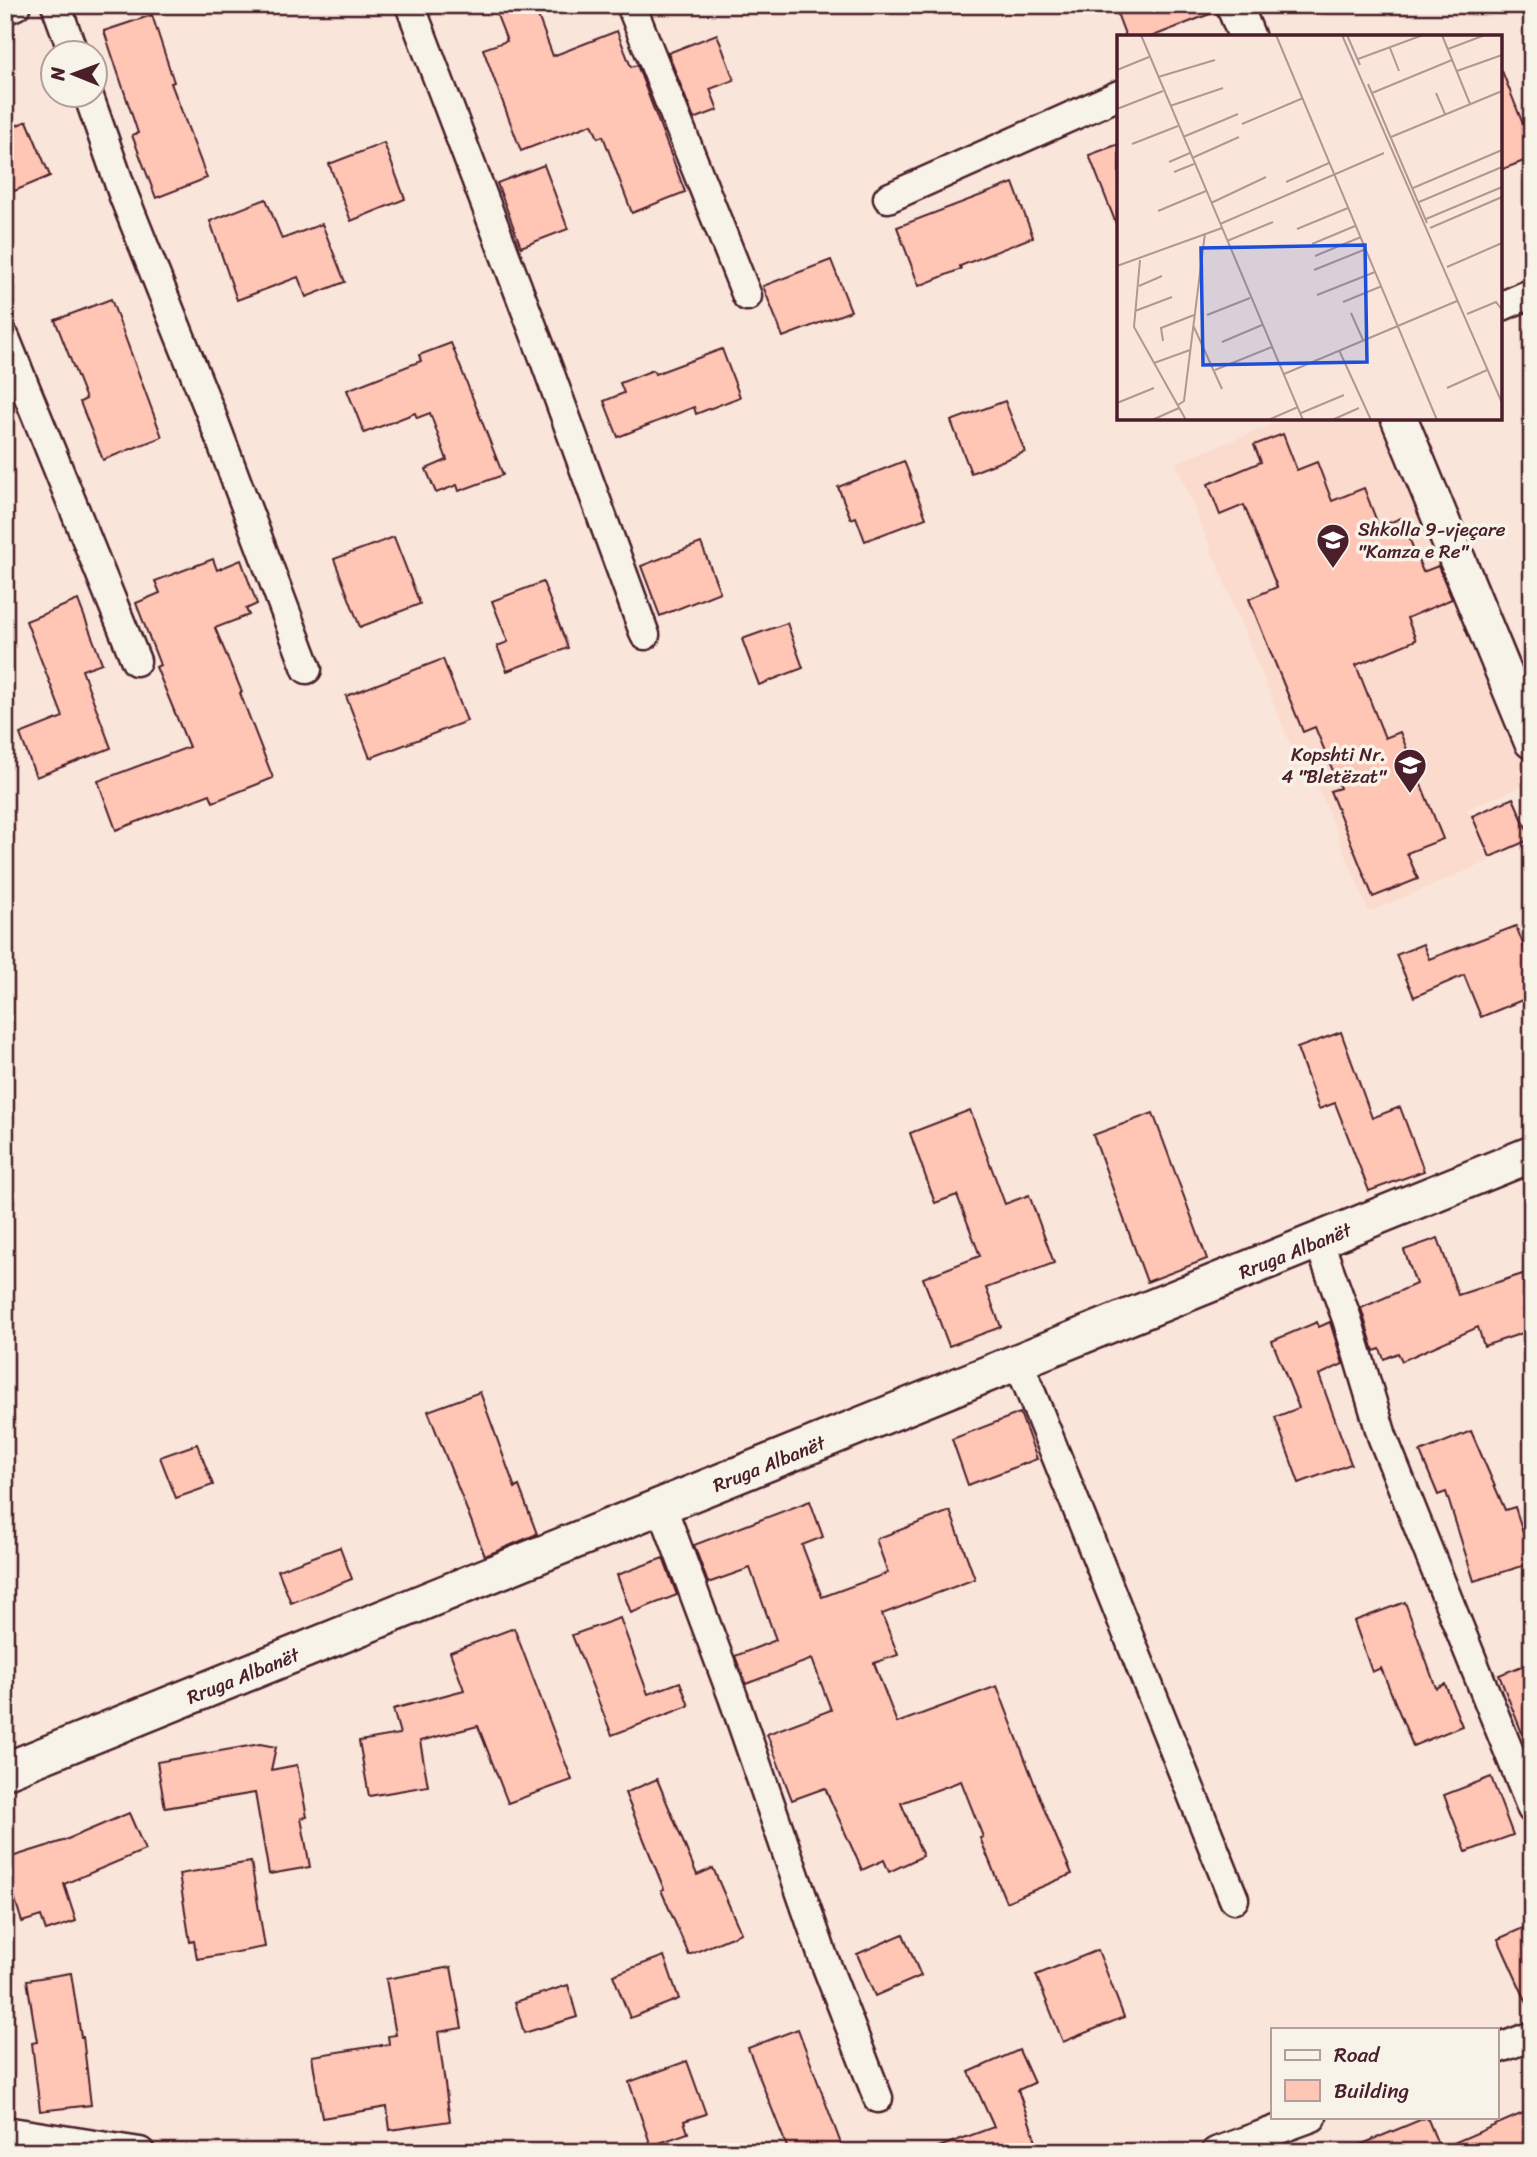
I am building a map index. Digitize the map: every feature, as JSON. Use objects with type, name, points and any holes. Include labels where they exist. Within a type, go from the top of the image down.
[{"type":"street","points":[[5,10],[16,5]]},
{"type":"street","points":[[57,5],[68,38]]},
{"type":"street","points":[[410,5],[543,355],[645,635]]},
{"type":"street","points":[[631,5],[747,296]]},
{"type":"street","points":[[1234,5],[1246,35]]},
{"type":"street","points":[[888,198],[1117,96]]},
{"type":"street","points":[[93,108],[123,194],[211,414],[307,669]]},
{"type":"street","points":[[1502,306],[1532,293]]},
{"type":"street","points":[[5,338],[136,661]]},
{"type":"street","points":[[1400,420],[1532,741]]},
{"type":"street","name":"Rruga Albanët","points":[[5,1771],[1532,1154]]},
{"type":"street","points":[[1319,1242],[1347,1319],[1382,1436],[1532,1809]]},
{"type":"street","points":[[1019,1363],[1234,1899]]},
{"type":"street","points":[[662,1507],[733,1697],[822,1954],[878,2098]]},
{"type":"street","points":[[1498,2049],[1532,2036]]},
{"type":"street","points":[[1216,2152],[1309,2118]]},
{"type":"street","points":[[5,2132],[140,2152]]},
{"type":"shaded area","name":"Shkolla 9-vjeçare \"Kamza e Re\"","points":[[1283,420],[1386,420],[1532,777],[1532,782],[1467,809],[1489,861],[1369,912],[1304,753],[1295,756],[1176,463]]},
{"type":"building","points":[[493,5],[534,5],[553,56],[617,31],[631,67],[637,65],[685,192],[632,213],[603,136],[598,138],[592,124],[521,151],[483,49],[507,41]]},
{"type":"building","points":[[1114,5],[1214,5],[1215,12],[1156,35],[1125,35]]},
{"type":"building","points":[[152,15],[174,82],[171,83],[207,178],[156,198],[132,135],[138,133],[104,31]]},
{"type":"building","points":[[717,34],[734,80],[710,89],[718,110],[694,119],[668,53]]},
{"type":"building","points":[[1502,71],[1532,147],[1532,158],[1502,169]]},
{"type":"building","points":[[27,121],[50,176],[5,195],[5,130]]},
{"type":"building","points":[[384,143],[405,199],[351,221],[329,164]]},
{"type":"building","points":[[1117,145],[1117,226],[1089,155]]},
{"type":"building","points":[[544,165],[568,229],[521,247],[497,183]]},
{"type":"building","points":[[1013,183],[1033,237],[960,266],[961,269],[919,286],[897,227]]},
{"type":"building","points":[[266,199],[282,239],[322,224],[345,282],[306,297],[298,277],[237,300],[210,221]]},
{"type":"building","points":[[831,260],[851,311],[783,337],[763,286]]},
{"type":"building","points":[[111,299],[162,437],[103,460],[80,402],[86,399],[55,320]]},
{"type":"building","points":[[451,343],[503,475],[459,491],[457,485],[436,493],[426,469],[447,460],[430,413],[417,418],[415,413],[364,433],[347,390],[421,361],[419,355]]},
{"type":"building","points":[[722,349],[740,397],[696,414],[694,407],[618,437],[604,401],[624,393],[620,383],[653,370],[655,374]]},
{"type":"building","points":[[1005,401],[1025,452],[971,473],[951,421]]},
{"type":"building","points":[[1283,434],[1297,470],[1317,462],[1332,501],[1364,488],[1379,527],[1401,518],[1423,572],[1438,566],[1452,599],[1407,618],[1416,640],[1356,665],[1385,738],[1400,732],[1443,839],[1407,853],[1418,879],[1373,897],[1330,791],[1340,788],[1315,727],[1303,732],[1249,599],[1277,587],[1244,505],[1220,515],[1208,484],[1261,462],[1254,445]]},
{"type":"building","points":[[904,461],[926,518],[865,541],[856,517],[851,519],[838,487]]},
{"type":"building","points":[[394,537],[420,604],[360,627],[334,559]]},
{"type":"building","points":[[701,543],[720,592],[660,616],[641,566]]},
{"type":"building","points":[[213,559],[217,570],[241,560],[257,604],[246,609],[249,615],[215,628],[242,692],[240,693],[273,778],[213,802],[210,794],[116,830],[98,781],[189,747],[156,667],[160,665],[136,603],[160,593],[155,581]]},
{"type":"building","points":[[543,582],[568,648],[507,671],[497,646],[508,642],[492,601]]},
{"type":"building","points":[[78,600],[102,663],[82,670],[111,748],[36,777],[20,734],[63,717],[26,621]]},
{"type":"building","points":[[787,623],[803,668],[759,685],[742,639]]},
{"type":"building","points":[[443,659],[467,721],[370,758],[346,696]]},
{"type":"building","points":[[1513,798],[1531,839],[1490,857],[1472,816]]},
{"type":"building","points":[[1516,926],[1532,967],[1532,996],[1481,1017],[1464,975],[1414,997],[1396,955],[1423,944],[1429,959]]},
{"type":"building","points":[[1341,1032],[1372,1118],[1400,1107],[1424,1171],[1369,1191],[1335,1103],[1319,1109],[1297,1048]]},
{"type":"building","points":[[970,1110],[1005,1204],[1029,1195],[1054,1263],[986,1288],[1001,1327],[949,1346],[923,1278],[980,1256],[957,1195],[935,1203],[910,1133]]},
{"type":"building","points":[[1153,1113],[1207,1259],[1147,1282],[1093,1135]]},
{"type":"building","points":[[1438,1238],[1458,1295],[1532,1271],[1532,1327],[1523,1330],[1523,1333],[1484,1346],[1478,1327],[1402,1361],[1398,1353],[1384,1359],[1380,1349],[1374,1351],[1361,1308],[1416,1284],[1404,1250]]},
{"type":"building","points":[[1317,1322],[1319,1327],[1330,1322],[1343,1364],[1319,1375],[1351,1464],[1299,1483],[1275,1417],[1299,1408],[1272,1341]]},
{"type":"building","points":[[480,1392],[515,1488],[519,1486],[537,1534],[485,1556],[428,1411]]},
{"type":"building","points":[[1020,1413],[1037,1459],[968,1485],[952,1439]]},
{"type":"building","points":[[1471,1431],[1505,1510],[1515,1507],[1532,1560],[1532,1563],[1474,1581],[1446,1492],[1438,1495],[1420,1452]]},
{"type":"building","points":[[197,1444],[213,1485],[176,1498],[160,1457]]},
{"type":"building","points":[[810,1501],[823,1537],[802,1545],[822,1597],[888,1573],[876,1539],[950,1511],[975,1579],[882,1614],[898,1655],[874,1663],[897,1723],[997,1686],[1072,1874],[1006,1902],[961,1781],[901,1803],[923,1856],[889,1872],[884,1860],[862,1870],[825,1788],[792,1800],[767,1734],[831,1710],[812,1659],[746,1684],[735,1656],[776,1640],[750,1568],[708,1583],[694,1545]]},
{"type":"building","points":[[340,1547],[352,1579],[291,1603],[278,1570]]},
{"type":"building","points":[[663,1558],[677,1595],[631,1613],[617,1575]]},
{"type":"building","points":[[1405,1602],[1436,1688],[1445,1684],[1462,1726],[1413,1746],[1381,1668],[1372,1672],[1354,1621]]},
{"type":"building","points":[[620,1618],[648,1694],[680,1682],[689,1706],[612,1735],[572,1635]]},
{"type":"building","points":[[514,1628],[572,1780],[508,1803],[478,1726],[420,1741],[428,1786],[369,1796],[359,1741],[400,1734],[393,1709],[464,1690],[450,1652]]},
{"type":"building","points":[[1532,1662],[1532,1753],[1530,1753],[1499,1675]]},
{"type":"building","points":[[260,1744],[276,1747],[271,1770],[297,1765],[307,1817],[301,1818],[310,1867],[269,1874],[255,1793],[165,1808],[157,1762]]},
{"type":"building","points":[[1491,1777],[1513,1835],[1466,1852],[1444,1795]]},
{"type":"building","points":[[657,1779],[697,1875],[713,1868],[741,1933],[689,1955],[661,1890],[664,1889],[625,1793]]},
{"type":"building","points":[[129,1813],[145,1850],[64,1884],[76,1921],[46,1931],[41,1916],[22,1922],[5,1859],[63,1841]]},
{"type":"building","points":[[251,1862],[265,1947],[197,1959],[194,1941],[190,1942],[179,1874]]},
{"type":"building","points":[[1532,1924],[1532,2014],[1498,1939]]},
{"type":"building","points":[[903,1934],[921,1976],[875,1996],[857,1954]]},
{"type":"building","points":[[1098,1950],[1124,2017],[1063,2042],[1036,1975]]},
{"type":"building","points":[[664,1956],[679,1999],[630,2018],[613,1975]]},
{"type":"building","points":[[451,1967],[462,2028],[438,2032],[450,2121],[390,2130],[387,2107],[322,2118],[312,2056],[389,2044],[388,2036],[396,2035],[386,1979]]},
{"type":"building","points":[[71,1973],[83,2037],[91,2105],[40,2111],[32,2043],[37,2042],[27,1980]]},
{"type":"building","points":[[568,1985],[577,2017],[524,2033],[515,2002]]},
{"type":"building","points":[[798,2029],[844,2152],[789,2152],[748,2048]]},
{"type":"building","points":[[1019,2050],[1034,2083],[1018,2090],[1040,2152],[937,2152],[936,2148],[994,2127],[969,2072]]},
{"type":"building","points":[[687,2061],[706,2114],[684,2121],[688,2133],[651,2146],[629,2082]]},
{"type":"building","points":[[1523,2113],[1532,2134],[1532,2152],[1343,2152],[1425,2118],[1427,2118],[1440,2149]]},
{"type":"place","name":"Shkolla 9-vjeçare \"Kamza e Re\"","points":[[1333,570]]},
{"type":"place","name":"Kopshti Nr. 4 \"Bletëzat\"","points":[[1410,795]]}]
